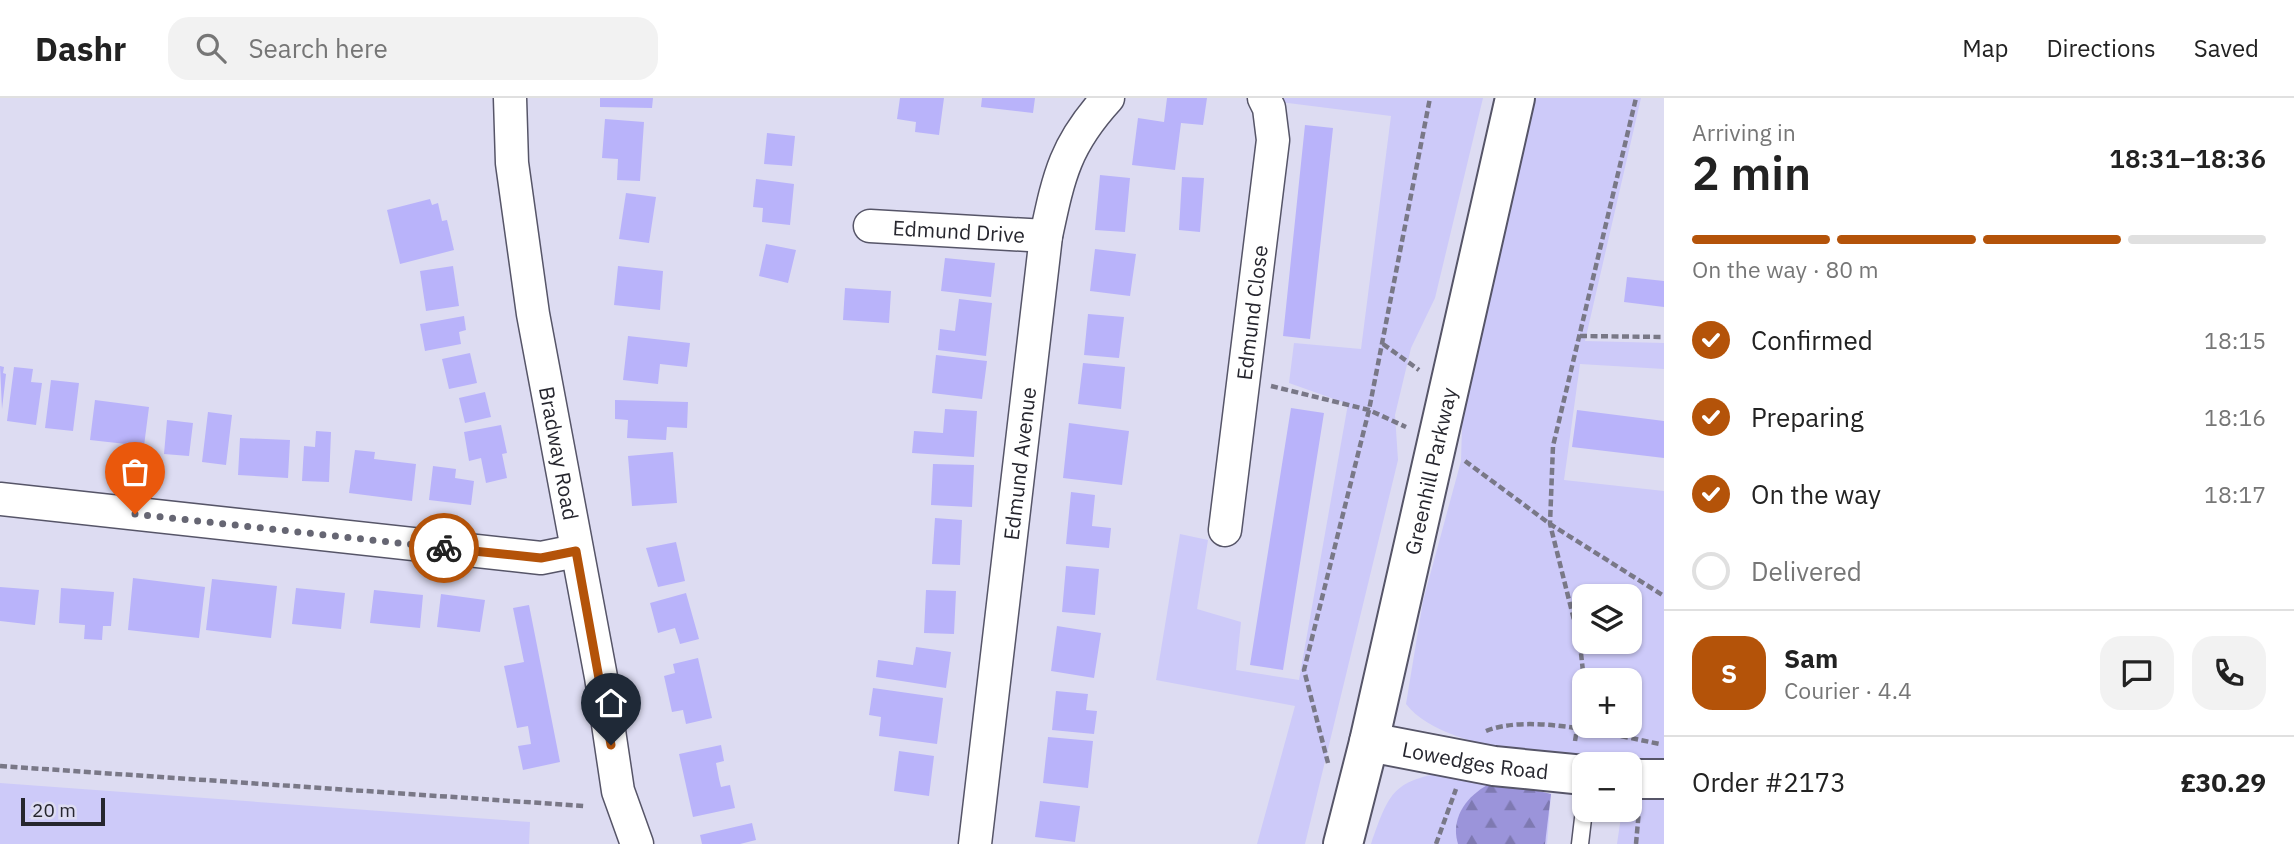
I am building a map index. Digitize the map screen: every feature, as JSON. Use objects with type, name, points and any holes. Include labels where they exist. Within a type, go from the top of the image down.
[{"type":"main road","name":"Greenhill Parkway","points":[[1343,844],[1369,741],[1515,98]]},
{"type":"main road","name":"Lowedges Road","points":[[1369,741],[1494,766],[1572,774]]},
{"type":"main road","points":[[1642,779],[1664,779]]},
{"type":"street","name":"Bradway Road","points":[[510,98],[512,163],[533,314],[618,791],[637,844]]},
{"type":"street","name":"Edmund Avenue","points":[[975,844],[1046,236],[1058,180],[1076,137],[1108,98]]},
{"type":"street","name":"Edmund Close","points":[[1225,530],[1273,140],[1269,108],[1264,98]]},
{"type":"street","name":"Edmund Drive","points":[[870,226],[1046,236]]},
{"type":"street","points":[[0,499],[541,558],[576,551]]},
{"type":"lane","points":[[1580,844],[1583,822]]},
{"type":"path","points":[[1331,773],[1304,670],[1383,344],[1430,98]]},
{"type":"path","points":[[1583,668],[1580,644],[1550,524],[1549,489],[1553,446],[1636,98]]},
{"type":"path","points":[[1580,336],[1664,337]]},
{"type":"path","points":[[1383,344],[1447,389]]},
{"type":"path","points":[[0,766],[584,806]]},
{"type":"shaded area","points":[[1280,98],[1483,98],[1435,298],[1411,348],[1395,415],[1398,460],[1305,844],[1257,844],[1295,706],[1156,680],[1180,534],[1208,540],[1197,609],[1241,622],[1236,670],[1299,680],[1348,404],[1289,383],[1294,343],[1361,349],[1391,116],[1280,102]]},
{"type":"shaded area","points":[[1531,98],[1641,98],[1585,341],[1664,343],[1664,369],[1580,364],[1564,480],[1664,491],[1664,759],[1642,758],[1642,752],[1572,752],[1572,755],[1489,745],[1455,736],[1427,722],[1406,704],[1423,601],[1461,461],[1463,392]]},
{"type":"shaded area","points":[[1451,771],[1551,794],[1547,844],[1371,844],[1383,811],[1396,791],[1417,779]]},
{"type":"shaded area","points":[[0,783],[530,822],[529,844],[0,844]]},
{"type":"shaded area","points":[[1664,795],[1664,844],[1617,844],[1620,822],[1642,822],[1642,798]]},
{"type":"green space","points":[[1496,781],[1551,794],[1545,844],[1458,844],[1457,823],[1464,805],[1478,791]]},
{"type":"building","points":[[600,98],[653,98],[652,108],[600,107]]},
{"type":"building","points":[[900,98],[944,98],[939,135],[915,132],[916,122],[897,119]]},
{"type":"building","points":[[982,98],[1035,98],[1033,113],[981,107]]},
{"type":"building","points":[[1167,98],[1207,98],[1203,125],[1181,123],[1175,170],[1132,165],[1138,118],[1164,122]]},
{"type":"building","points":[[605,119],[644,122],[640,181],[617,180],[618,159],[602,158]]},
{"type":"building","points":[[1305,125],[1333,128],[1310,339],[1283,336]]},
{"type":"building","points":[[767,133],[795,136],[792,166],[764,164]]},
{"type":"building","points":[[1100,175],[1130,178],[1125,232],[1095,230]]},
{"type":"building","points":[[1182,177],[1204,178],[1200,232],[1179,230]]},
{"type":"building","points":[[756,179],[794,184],[790,225],[762,222],[763,208],[753,207]]},
{"type":"building","points":[[626,193],[656,197],[649,243],[619,239]]},
{"type":"building","points":[[430,199],[432,205],[438,203],[442,221],[447,220],[454,250],[400,264],[387,210]]},
{"type":"building","points":[[766,244],[796,250],[788,283],[759,276]]},
{"type":"building","points":[[1095,249],[1136,254],[1130,296],[1090,291]]},
{"type":"building","points":[[945,258],[995,263],[991,297],[941,291]]},
{"type":"building","points":[[453,266],[459,306],[426,311],[420,271]]},
{"type":"building","points":[[618,266],[663,271],[660,310],[614,305]]},
{"type":"building","points":[[1627,277],[1664,281],[1664,307],[1624,302]]},
{"type":"building","points":[[845,288],[891,291],[889,323],[843,320]]},
{"type":"building","points":[[959,299],[992,303],[986,356],[938,350],[940,329],[955,331]]},
{"type":"building","points":[[1088,314],[1124,317],[1119,358],[1084,355]]},
{"type":"building","points":[[464,316],[466,330],[459,332],[461,344],[425,351],[420,324]]},
{"type":"building","points":[[628,336],[690,343],[687,367],[660,364],[658,384],[623,380]]},
{"type":"building","points":[[470,353],[477,383],[449,389],[442,359]]},
{"type":"building","points":[[936,355],[987,361],[982,399],[932,393]]},
{"type":"building","points":[[1083,363],[1125,367],[1121,409],[1078,404]]},
{"type":"building","points":[[0,366],[4,367],[3,373],[6,374],[2,409]]},
{"type":"building","points":[[14,367],[33,369],[31,382],[42,383],[36,425],[7,421]]},
{"type":"building","points":[[51,380],[79,383],[73,431],[45,428]]},
{"type":"building","points":[[485,392],[491,417],[465,423],[459,398]]},
{"type":"building","points":[[95,400],[149,407],[144,446],[90,440]]},
{"type":"building","points":[[615,400],[688,402],[687,428],[667,427],[666,440],[627,438],[628,420],[615,419]]},
{"type":"building","points":[[1291,408],[1324,413],[1283,670],[1250,665]]},
{"type":"building","points":[[945,409],[977,411],[974,457],[912,453],[914,431],[943,433]]},
{"type":"building","points":[[1577,410],[1664,421],[1664,458],[1572,447]]},
{"type":"building","points":[[208,412],[232,415],[226,465],[202,462]]},
{"type":"building","points":[[167,420],[193,423],[189,456],[164,454]]},
{"type":"building","points":[[1069,423],[1129,431],[1122,485],[1063,478]]},
{"type":"building","points":[[501,425],[507,453],[502,454],[507,478],[486,483],[481,458],[469,461],[464,432]]},
{"type":"building","points":[[316,431],[331,432],[329,482],[302,481],[304,446],[315,447]]},
{"type":"building","points":[[240,438],[290,440],[288,478],[238,475]]},
{"type":"building","points":[[355,450],[375,452],[374,459],[416,464],[412,501],[349,493]]},
{"type":"building","points":[[673,452],[677,503],[632,506],[628,456]]},
{"type":"building","points":[[933,464],[974,465],[972,507],[931,505]]},
{"type":"building","points":[[433,466],[456,469],[455,478],[474,481],[471,505],[429,500]]},
{"type":"building","points":[[1071,492],[1095,495],[1092,526],[1111,528],[1109,548],[1066,544]]},
{"type":"building","points":[[935,518],[962,520],[960,565],[932,564]]},
{"type":"building","points":[[676,542],[685,581],[658,587],[646,548]]},
{"type":"building","points":[[1066,566],[1099,569],[1095,615],[1062,612]]},
{"type":"building","points":[[133,578],[205,587],[199,638],[128,630]]},
{"type":"building","points":[[212,579],[277,586],[271,638],[206,630]]},
{"type":"building","points":[[0,587],[39,590],[35,625],[0,621]]},
{"type":"building","points":[[61,588],[114,592],[111,626],[103,626],[102,640],[84,639],[85,625],[59,623]]},
{"type":"building","points":[[296,588],[345,593],[341,629],[292,624]]},
{"type":"building","points":[[374,590],[423,595],[420,628],[370,623]]},
{"type":"building","points":[[926,590],[956,591],[954,634],[924,633]]},
{"type":"building","points":[[686,593],[699,639],[680,644],[675,628],[658,633],[650,603]]},
{"type":"building","points":[[441,594],[485,600],[480,632],[437,627]]},
{"type":"building","points":[[529,605],[560,762],[523,770],[518,746],[531,744],[528,726],[517,728],[504,666],[524,662],[513,608]]},
{"type":"building","points":[[1057,626],[1101,633],[1094,678],[1051,671]]},
{"type":"building","points":[[916,647],[951,652],[946,688],[876,677],[878,660],[913,665]]},
{"type":"building","points":[[698,658],[712,718],[686,724],[683,710],[672,712],[664,676],[675,673],[673,664]]},
{"type":"building","points":[[873,688],[943,698],[937,744],[879,736],[881,717],[869,715]]},
{"type":"building","points":[[1056,691],[1088,694],[1086,710],[1097,711],[1094,734],[1052,730]]},
{"type":"building","points":[[1048,737],[1093,741],[1088,788],[1043,783]]},
{"type":"building","points":[[721,745],[724,761],[716,763],[719,779],[721,787],[730,785],[735,808],[693,817],[679,754]]},
{"type":"building","points":[[899,751],[934,756],[929,796],[894,791]]},
{"type":"building","points":[[1040,801],[1080,806],[1075,842],[1035,837]]},
{"type":"building","points":[[752,823],[756,840],[740,844],[702,844],[700,835]]},
{"type":"way so far","points":[[135,514],[444,548]]},
{"type":"route","points":[[444,548],[541,558],[576,551],[601,677],[611,745]]}]
